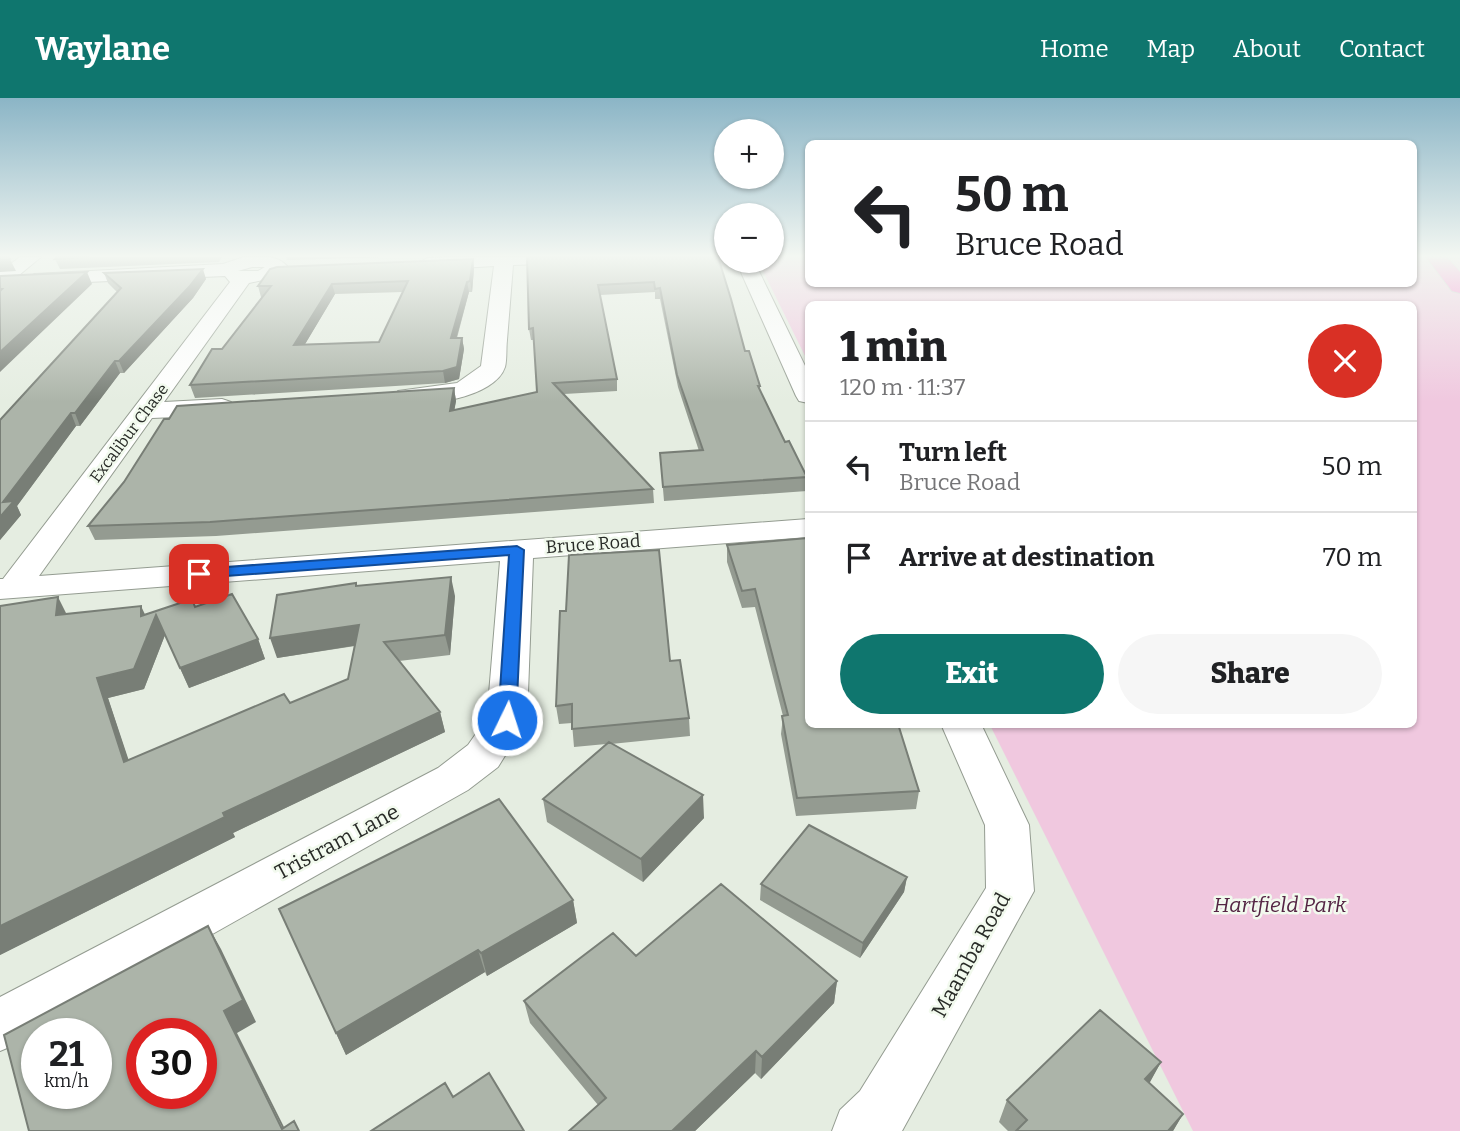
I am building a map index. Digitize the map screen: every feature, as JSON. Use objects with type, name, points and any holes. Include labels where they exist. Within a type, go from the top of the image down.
[{"type":"street","name":"Excalibur Chase","points":[[7,588],[225,305]]},
{"type":"street","points":[[390,397],[449,393],[482,382],[493,368],[499,305]]},
{"type":"street","points":[[766,305],[805,390]]},
{"type":"street","points":[[145,411],[240,406]]},
{"type":"street","name":"Bruce Road","points":[[7,588],[805,528]]},
{"type":"street","name":"Tristram Lane","points":[[0,1025],[453,779],[483,756],[507,720],[517,550]]},
{"type":"street","name":"Maamba Road","points":[[861,1131],[881,1112],[1010,891],[1007,825],[963,728]]},
{"type":"green space","name":"Hartfield Park","points":[[780,305],[805,305],[805,356]]},
{"type":"green space","name":"Hartfield Park","points":[[1417,305],[1460,305],[1460,1131],[1193,1131],[992,728],[1417,728]]},
{"type":"building","points":[[0,305],[51,305],[0,352]]},
{"type":"building","points":[[105,305],[172,305],[119,361],[115,361],[75,413],[71,413],[3,502],[14,501],[0,517],[0,420]]},
{"type":"building","points":[[256,305],[319,305],[294,345],[379,342],[396,305],[460,305],[451,338],[462,338],[457,367],[443,371],[190,385],[212,349],[222,349]]},
{"type":"building","points":[[528,305],[602,305],[617,379],[553,383],[653,489],[210,522],[88,526],[124,482],[164,419],[169,419],[177,406],[454,388],[450,411],[537,392],[533,328],[529,329]]},
{"type":"building","points":[[663,305],[733,305],[758,386],[785,442],[789,441],[805,477],[663,487],[660,453],[703,450],[677,375]]},
{"type":"building","points":[[805,538],[805,728],[899,728],[919,791],[797,798],[782,716],[788,715],[755,589],[742,591],[727,545]]},
{"type":"building","points":[[659,550],[670,661],[680,660],[689,718],[572,729],[572,704],[556,706],[560,611],[566,611],[569,555]]},
{"type":"building","points":[[451,577],[445,635],[384,642],[440,712],[223,813],[225,817],[0,926],[0,606],[58,597],[56,615],[141,606],[141,616],[192,599],[195,607],[232,594],[258,639],[180,668],[156,615],[134,669],[97,678],[124,762],[284,694],[290,703],[348,679],[359,625],[270,638],[277,595],[356,583],[356,586]]},
{"type":"building","points":[[609,742],[703,795],[641,859],[543,799]]},
{"type":"building","points":[[499,799],[573,900],[481,953],[478,950],[336,1033],[279,909]]},
{"type":"building","points":[[809,825],[907,877],[863,943],[761,884]]},
{"type":"building","points":[[721,884],[837,981],[762,1057],[756,1051],[672,1131],[569,1131],[606,1098],[524,1001],[613,933],[636,956]]},
{"type":"building","points":[[208,926],[243,1000],[224,1011],[282,1129],[294,1121],[299,1131],[29,1131],[23,1109],[112,1109],[112,1018],[36,1018]]},
{"type":"building","points":[[1100,1010],[1161,1062],[1145,1079],[1183,1114],[1168,1131],[1016,1131],[1027,1120],[1007,1100]]},
{"type":"building","points":[[21,1026],[21,1100],[4,1035]]},
{"type":"building","points":[[489,1073],[524,1131],[371,1131],[445,1083],[453,1097]]},
{"type":"route","points":[[199,574],[517,550],[507,720]]}]
